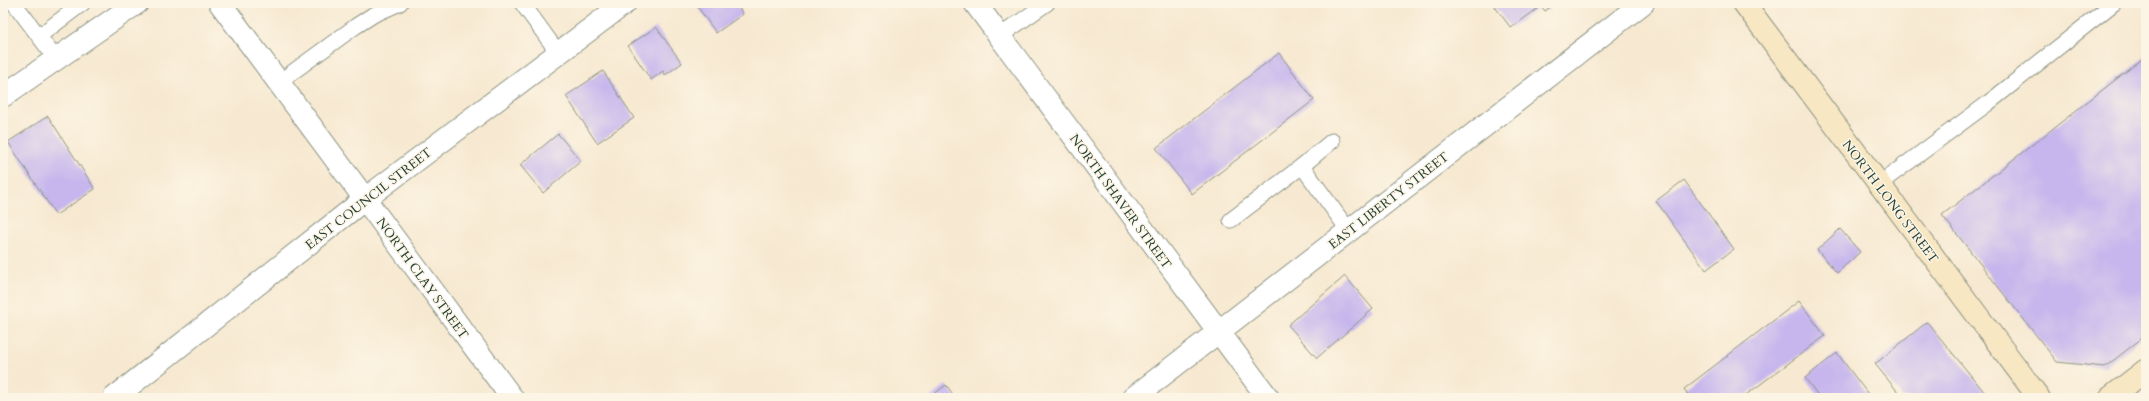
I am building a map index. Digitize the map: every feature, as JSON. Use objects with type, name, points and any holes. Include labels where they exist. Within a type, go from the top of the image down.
[{"type":"street","points":[[3,96],[137,3]]},
{"type":"street","name":"NORTH CLAY STREET","points":[[220,3],[512,398]]},
{"type":"street","name":"EAST COUNCIL STREET","points":[[114,398],[365,199],[625,3]]},
{"type":"street","name":"NORTH SHAVER STREET","points":[[975,3],[1268,398]]},
{"type":"street","name":"EAST LIBERTY STREET","points":[[1133,398],[1643,3]]},
{"type":"street","name":"NORTH LONG STREET","points":[[1744,3],[2039,398]]},
{"type":"street","points":[[2110,398],[2146,370]]},
{"type":"lane","points":[[14,3],[56,59]]},
{"type":"lane","points":[[39,36],[83,3]]},
{"type":"lane","points":[[279,82],[367,18],[400,3]]},
{"type":"lane","points":[[522,3],[559,54]]},
{"type":"lane","points":[[1000,36],[1047,3]]},
{"type":"lane","points":[[1879,184],[1987,104],[2114,3]]},
{"type":"lane","points":[[1231,220],[1332,142]]},
{"type":"lane","points":[[1302,166],[1349,230]]},
{"type":"building","points":[[695,3],[735,3],[743,14],[716,33]]},
{"type":"building","points":[[1492,3],[1556,3],[1545,11],[1541,6],[1511,28]]},
{"type":"building","points":[[656,27],[682,63],[665,75],[663,71],[651,80],[628,46]]},
{"type":"building","points":[[1279,53],[1314,100],[1192,194],[1156,148]]},
{"type":"building","points":[[2146,56],[2146,335],[2105,367],[2057,362],[1942,215]]},
{"type":"building","points":[[603,71],[634,118],[597,143],[566,96]]},
{"type":"building","points":[[48,116],[95,189],[56,215],[8,142]]},
{"type":"building","points":[[558,134],[581,161],[543,193],[520,165]]},
{"type":"building","points":[[1684,180],[1734,249],[1706,270],[1656,201]]},
{"type":"building","points":[[1840,229],[1860,252],[1837,273],[1817,250]]},
{"type":"building","points":[[1345,276],[1373,309],[1317,358],[1288,325]]},
{"type":"building","points":[[1799,301],[1825,336],[1742,398],[1691,398],[1684,389]]},
{"type":"building","points":[[1927,322],[1986,394],[1982,398],[1903,398],[1875,364]]},
{"type":"building","points":[[1837,353],[1871,398],[1820,398],[1805,378]]},
{"type":"building","points":[[946,385],[956,398],[929,398]]}]
